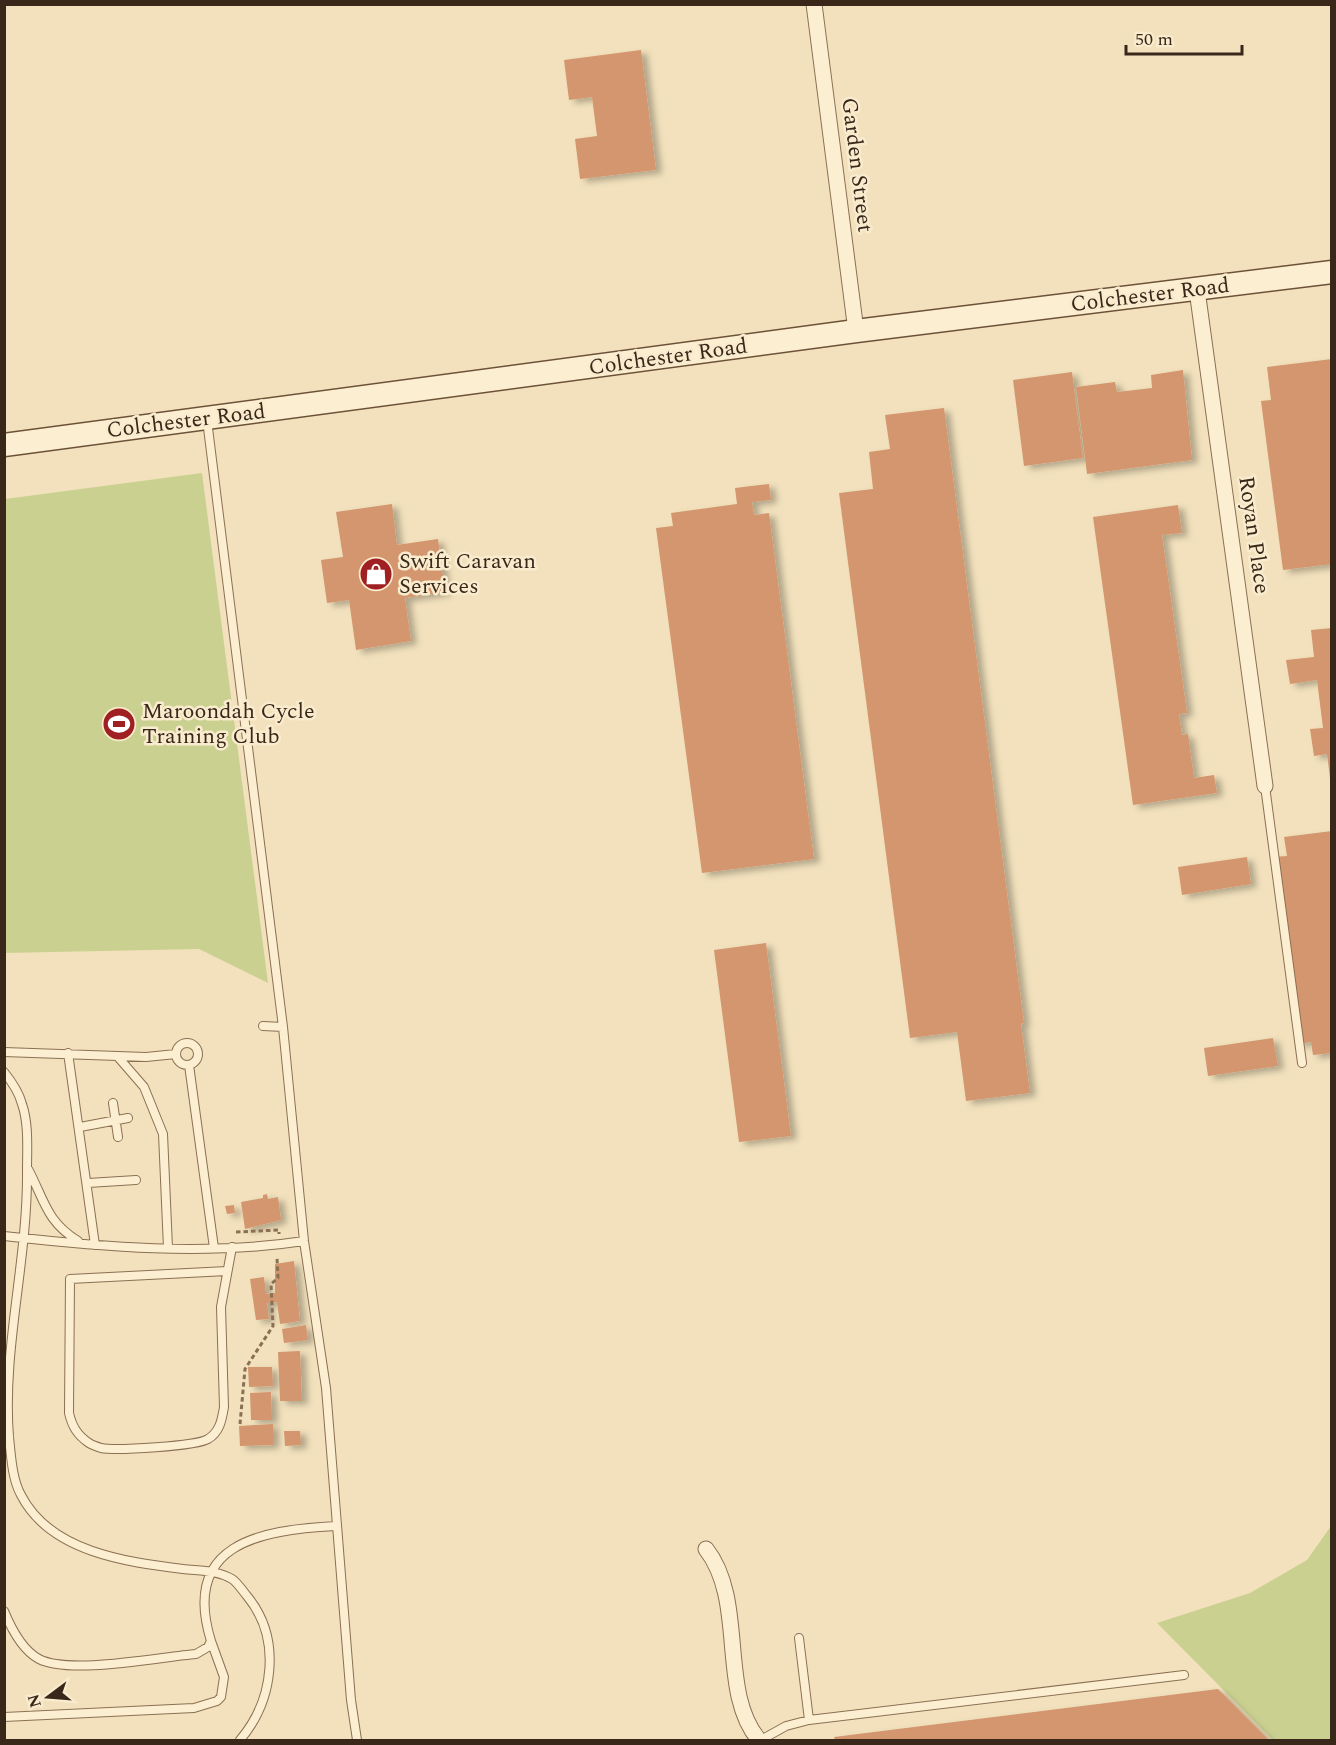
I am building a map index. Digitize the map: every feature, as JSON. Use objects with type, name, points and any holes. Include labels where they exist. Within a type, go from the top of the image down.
[{"type":"main road","name":"Colchester Road","points":[[4,445],[856,331],[1332,272]]},
{"type":"street","name":"Garden Street","points":[[814,4],[856,331]]},
{"type":"street","name":"Royan Place","points":[[1197,290],[1265,786]]},
{"type":"street","points":[[706,1549],[717,1564],[725,1589],[741,1703],[760,1740]]},
{"type":"lane","points":[[206,419],[283,1027],[304,1241],[326,1388],[351,1700],[357,1740]]},
{"type":"lane","points":[[1265,786],[1302,1063]]},
{"type":"lane","points":[[263,1026],[283,1027]]},
{"type":"lane","points":[[185,1043],[195,1046],[199,1055],[194,1064],[189,1065],[180,1063],[176,1054],[181,1045],[185,1043]]},
{"type":"lane","points":[[4,1052],[68,1053],[118,1057],[176,1054]]},
{"type":"lane","points":[[68,1053],[95,1245]]},
{"type":"lane","points":[[118,1057],[144,1087],[164,1134],[168,1248]]},
{"type":"lane","points":[[189,1065],[214,1248]]},
{"type":"lane","points":[[4,1072],[15,1087],[23,1105],[27,1168],[25,1239],[13,1335],[7,1410],[11,1459],[21,1495],[46,1527],[80,1547],[139,1563],[210,1571],[233,1579],[257,1608],[270,1645],[268,1686],[253,1725],[240,1740]]},
{"type":"lane","points":[[113,1103],[118,1137]]},
{"type":"lane","points":[[80,1127],[128,1118]]},
{"type":"lane","points":[[27,1168],[49,1216],[61,1230],[81,1243]]},
{"type":"lane","points":[[88,1183],[136,1180]]},
{"type":"lane","points":[[4,1236],[95,1245],[168,1248],[214,1248],[304,1241]]},
{"type":"lane","points":[[227,1271],[70,1279],[69,1413],[72,1425],[79,1436],[102,1448],[115,1448],[199,1442],[208,1439],[216,1431],[222,1422],[224,1407],[221,1307],[232,1247]]},
{"type":"lane","points":[[4,1717],[194,1708],[221,1697],[224,1684],[211,1641],[203,1602],[210,1571],[225,1555],[245,1542],[272,1533],[336,1526]]},
{"type":"lane","points":[[4,1611],[10,1626],[24,1646],[38,1659],[55,1665],[79,1665],[181,1655],[203,1651],[211,1641]]},
{"type":"lane","points":[[799,1638],[809,1720]]},
{"type":"lane","points":[[760,1740],[786,1726],[809,1720],[1184,1674]]},
{"type":"path","points":[[236,1232],[279,1230],[279,1235],[285,1233]]},
{"type":"path","points":[[240,1424],[244,1369],[273,1326],[271,1284],[278,1278],[277,1258]]},
{"type":"green space","name":"Maroondah Cycle Training Club","points":[[202,473],[268,983],[199,949],[5,953],[5,499]]},
{"type":"green space","points":[[1331,1526],[1331,1740],[1273,1740],[1157,1623],[1250,1593],[1307,1560]]},
{"type":"building","points":[[641,50],[656,170],[580,179],[575,139],[597,136],[592,97],[569,100],[564,60]]},
{"type":"building","points":[[1332,359],[1332,564],[1283,570],[1261,401],[1271,400],[1267,367]]},
{"type":"building","points":[[1183,370],[1192,460],[1087,474],[1076,387],[1115,382],[1117,392],[1152,388],[1151,375]]},
{"type":"building","points":[[1072,372],[1083,458],[1024,466],[1013,380]]},
{"type":"building","points":[[944,408],[1024,1023],[1021,1024],[1030,1093],[966,1101],[957,1032],[910,1038],[839,493],[873,489],[869,452],[890,449],[885,415]]},
{"type":"building","points":[[769,484],[771,500],[752,502],[754,515],[769,513],[814,859],[702,873],[656,528],[673,526],[671,513],[737,504],[735,488]]},
{"type":"building","points":[[392,504],[397,545],[438,539],[445,592],[405,598],[411,641],[356,650],[349,600],[327,603],[321,560],[343,557],[336,512]]},
{"type":"building","points":[[1178,505],[1182,533],[1162,535],[1187,713],[1179,714],[1182,735],[1188,734],[1194,778],[1214,775],[1217,793],[1133,805],[1093,517]]},
{"type":"building","points":[[1332,628],[1332,778],[1330,778],[1327,754],[1314,756],[1310,729],[1323,728],[1317,680],[1290,684],[1286,660],[1314,657],[1311,630]]},
{"type":"building","points":[[1332,831],[1332,1053],[1313,1055],[1311,1042],[1297,1044],[1273,857],[1287,856],[1284,837]]},
{"type":"building","points":[[1247,857],[1251,884],[1182,895],[1178,867]]},
{"type":"building","points":[[766,943],[791,1136],[739,1142],[714,950]]},
{"type":"building","points":[[1273,1038],[1278,1066],[1208,1076],[1204,1048]]},
{"type":"building","points":[[267,1194],[268,1199],[278,1197],[281,1220],[245,1229],[241,1202],[263,1198],[263,1195]]},
{"type":"building","points":[[234,1205],[235,1213],[227,1214],[225,1206]]},
{"type":"building","points":[[294,1261],[300,1321],[280,1324],[277,1302],[267,1303],[269,1319],[256,1320],[250,1279],[264,1277],[266,1294],[275,1293],[275,1264]]},
{"type":"building","points":[[306,1325],[308,1340],[284,1343],[282,1329]]},
{"type":"building","points":[[300,1351],[302,1401],[280,1401],[278,1352]]},
{"type":"building","points":[[248,1367],[272,1367],[273,1386],[249,1387]]},
{"type":"building","points":[[271,1392],[272,1420],[251,1420],[250,1393]]},
{"type":"building","points":[[273,1424],[273,1445],[240,1446],[239,1426]]},
{"type":"building","points":[[284,1431],[300,1431],[301,1445],[285,1446]]},
{"type":"building","points":[[1218,1689],[1269,1740],[835,1740],[834,1737]]},
{"type":"place","name":"Swift Caravan Services","points":[[376,574]]},
{"type":"place","name":"Maroondah Cycle Training Club","points":[[119,724]]}]
